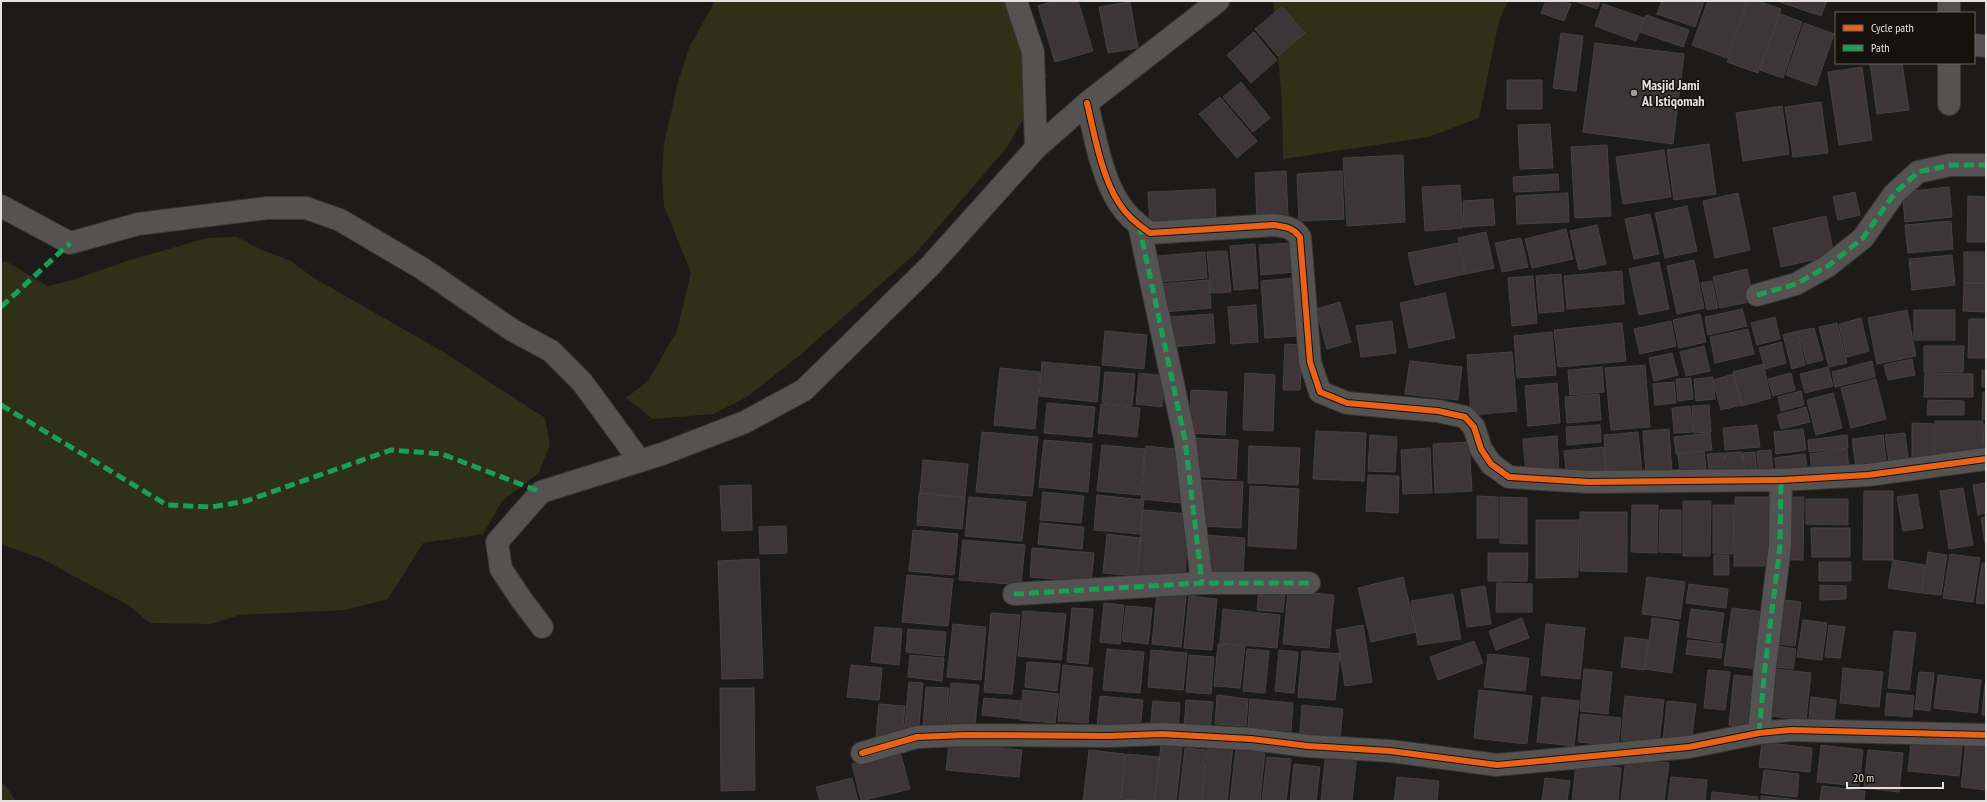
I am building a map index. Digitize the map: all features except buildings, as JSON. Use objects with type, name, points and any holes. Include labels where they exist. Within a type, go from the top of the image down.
[{"type":"street","points":[[1016,1],[1033,52],[1036,148]]},
{"type":"street","points":[[542,627],[520,599],[501,569],[497,542],[541,492],[640,461],[745,422],[804,390],[931,265],[1036,148],[1087,103],[1218,1]]},
{"type":"street","points":[[1949,1],[1949,12]]},
{"type":"street","points":[[1975,45],[1986,46]]},
{"type":"street","points":[[1949,64],[1949,104]]},
{"type":"street","points":[[1087,103],[1104,168],[1118,203],[1138,225],[1150,233],[1274,225],[1290,227],[1296,231],[1300,236],[1310,362],[1320,392],[1348,403],[1438,411],[1465,417],[1474,427],[1481,449],[1492,464],[1509,477],[1589,482],[1781,480],[1868,475],[1986,459]]},
{"type":"street","points":[[1757,295],[1796,284],[1828,266],[1862,238],[1894,194],[1918,172],[1950,165],[1986,165]]},
{"type":"street","points":[[1,206],[70,243],[138,224],[267,208],[306,208],[340,220],[423,269],[512,330],[551,351],[582,382],[640,461]]},
{"type":"street","points":[[1138,225],[1186,440],[1202,583]]},
{"type":"street","points":[[1759,732],[1764,667],[1780,546],[1781,480]]},
{"type":"street","points":[[1014,594],[1202,583],[1309,583]]},
{"type":"street","points":[[862,753],[917,738],[965,735],[1109,736],[1162,734],[1251,739],[1308,746],[1390,751],[1497,764],[1689,747],[1759,732],[1791,730],[1986,735]]},
{"type":"green space","points":[[715,1],[1028,1],[1047,77],[1008,146],[915,254],[800,355],[747,397],[713,414],[653,419],[626,398],[648,381],[677,331],[691,273],[664,206],[662,176],[664,144],[678,82],[689,48]]},
{"type":"green space","points":[[1273,1],[1508,1],[1499,21],[1479,118],[1429,137],[1283,159],[1282,102]]},
{"type":"green space","points":[[237,237],[262,250],[291,261],[314,278],[440,350],[545,418],[550,445],[538,474],[502,501],[483,534],[423,543],[388,599],[345,610],[239,615],[211,624],[150,623],[128,605],[40,558],[1,544],[1,262],[7,262],[48,286],[73,280],[127,261],[207,238]]},
{"type":"green space","points":[[1,783],[5,785],[16,801],[1,801]]},
{"type":"marked path","points":[[1757,295],[1796,284],[1828,266],[1863,238],[1894,194],[1918,172],[1950,165],[1986,165]]},
{"type":"marked path","points":[[1139,225],[1185,440],[1202,583]]},
{"type":"marked path","points":[[1,307],[70,243]]},
{"type":"marked path","points":[[1,405],[167,505],[212,507],[246,501],[391,450],[442,454],[541,492]]},
{"type":"marked path","points":[[1759,733],[1765,667],[1780,546],[1781,480]]},
{"type":"marked path","points":[[1014,594],[1202,583],[1309,583]]},
{"type":"cycle path","points":[[1087,103],[1099,155],[1113,193],[1129,216],[1150,233],[1274,225],[1292,229],[1300,237],[1310,362],[1320,392],[1347,403],[1438,411],[1465,417],[1474,427],[1481,449],[1491,464],[1509,477],[1589,482],[1781,480],[1868,475],[1986,459]]},
{"type":"cycle path","points":[[862,753],[917,737],[965,735],[1109,736],[1162,734],[1251,739],[1308,746],[1390,751],[1497,765],[1689,747],[1759,733],[1791,730],[1986,735]]},
{"type":"place","name":"Masjid Jami Al Istiqomah","points":[[1634,93]]}]
